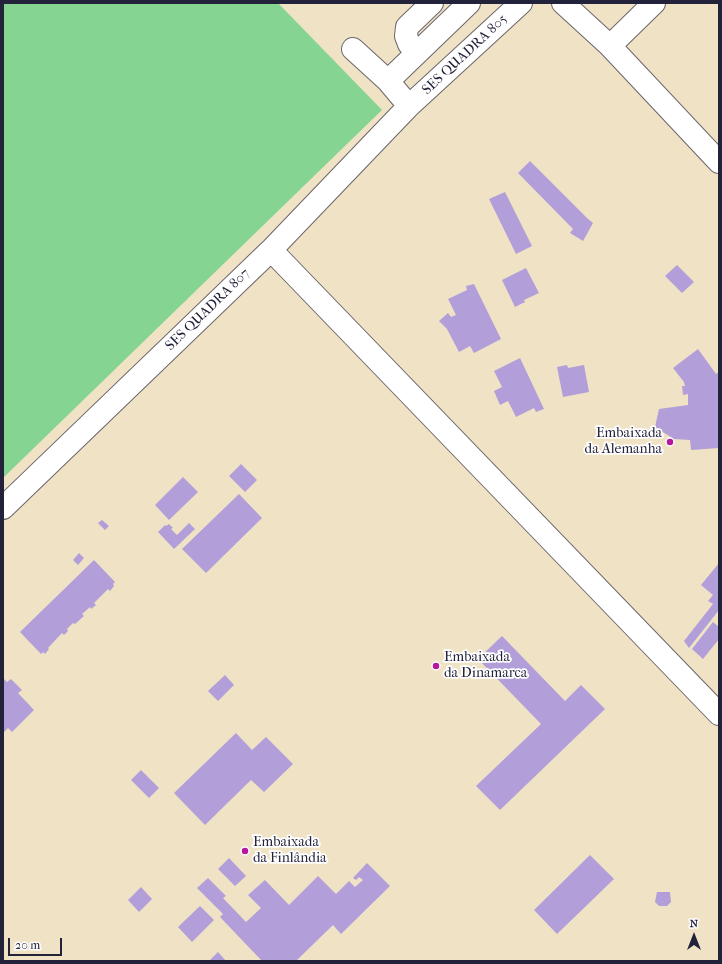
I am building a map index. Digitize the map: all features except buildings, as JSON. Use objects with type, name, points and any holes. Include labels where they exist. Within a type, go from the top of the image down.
[{"type":"street","points":[[417,53],[409,44],[406,36],[407,27],[432,3]]},
{"type":"street","points":[[388,81],[469,3]]},
{"type":"street","name":"SES QUADRA 805","points":[[409,106],[521,3]]},
{"type":"street","points":[[563,3],[610,46],[719,162]]},
{"type":"street","points":[[610,46],[654,3]]},
{"type":"street","points":[[353,49],[388,81],[409,106]]},
{"type":"street","name":"SES QUADRA 807","points":[[3,508],[270,250],[409,106]]},
{"type":"street","points":[[270,250],[719,714]]},
{"type":"green space","points":[[3,3],[278,3],[382,110],[3,478]]},
{"type":"place","name":"Embaixada da Alemanha","points":[[670,442]]},
{"type":"place","name":"Embaixada da Dinamarca","points":[[436,666]]},
{"type":"place","name":"Embaixada da Finlândia","points":[[245,851]]}]
